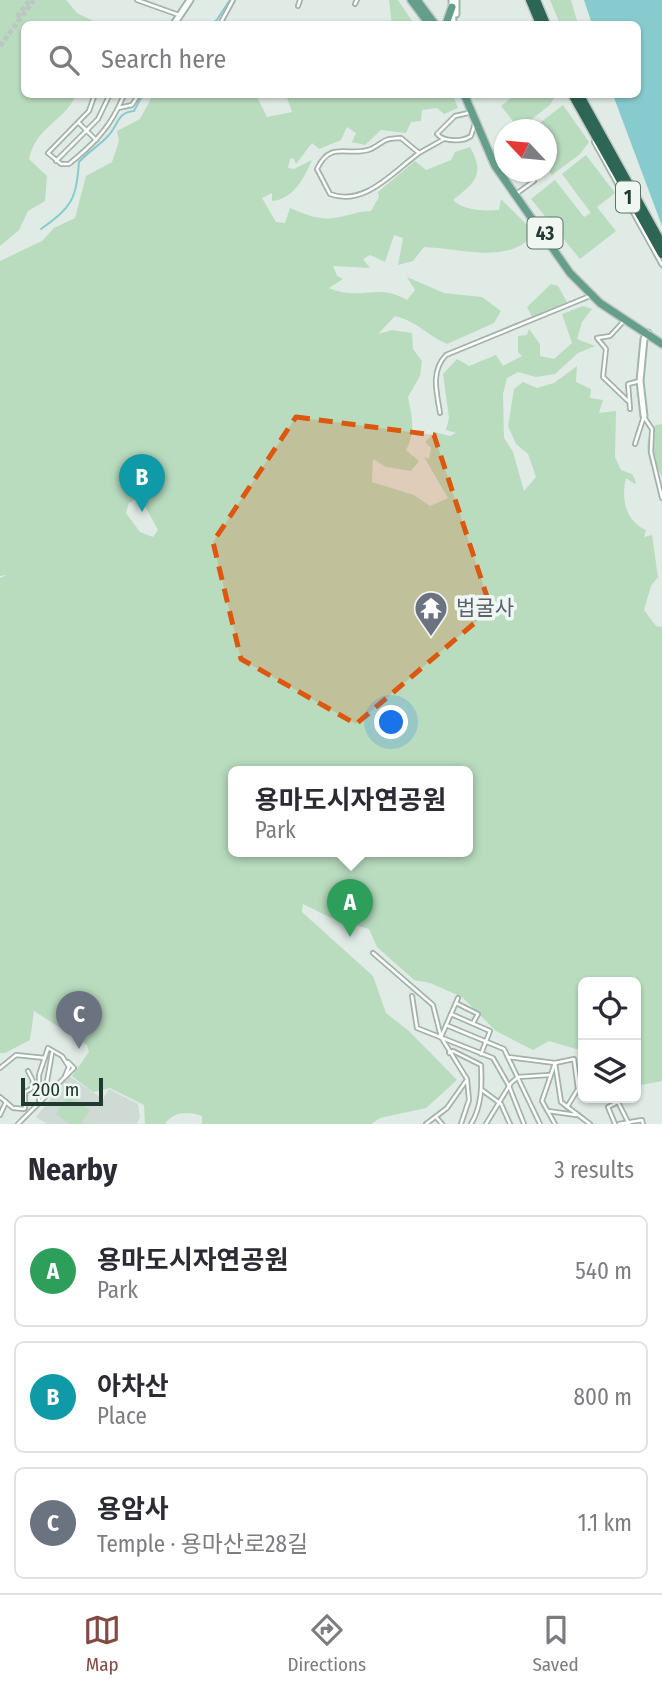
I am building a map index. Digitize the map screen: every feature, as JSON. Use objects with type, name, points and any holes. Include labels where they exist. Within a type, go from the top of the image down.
[{"type":"highway","points":[[530,0],[539,21]]},
{"type":"highway","points":[[536,0],[545,21]]},
{"type":"highway","name":"1","points":[[574,98],[662,254]]},
{"type":"highway","name":"1","points":[[581,98],[597,138],[662,244]]},
{"type":"main road","points":[[411,0],[427,21]]},
{"type":"main road","points":[[418,0],[433,21]]},
{"type":"main road","points":[[447,21],[453,2]]},
{"type":"main road","name":"43","points":[[467,98],[487,152],[514,197],[577,279],[624,319],[648,333]]},
{"type":"main road","name":"43","points":[[468,98],[500,167],[516,194],[577,279]]},
{"type":"main road","name":"43","points":[[594,296],[662,342]]},
{"type":"street","points":[[137,0],[182,15]]},
{"type":"street","points":[[177,21],[190,0]]},
{"type":"street","points":[[222,21],[233,0]]},
{"type":"street","points":[[298,6],[300,0]]},
{"type":"street","points":[[453,2],[455,21]]},
{"type":"street","points":[[94,98],[89,111],[48,153],[56,162],[69,164],[96,140],[108,128],[123,98]]},
{"type":"street","points":[[56,162],[98,119],[108,98]]},
{"type":"street","points":[[118,108],[132,106],[137,98]]},
{"type":"street","points":[[444,139],[437,134],[455,117],[466,115],[471,110]]},
{"type":"street","points":[[78,122],[96,140]]},
{"type":"street","points":[[419,153],[401,138],[383,138],[371,149],[330,154],[322,158],[317,169],[330,194],[344,199],[357,197],[419,153],[444,139],[466,140],[471,136],[475,122]]},
{"type":"street","points":[[597,138],[662,265]]},
{"type":"street","points":[[516,194],[533,182]]},
{"type":"street","points":[[440,413],[435,380],[438,367],[446,355],[594,296]]},
{"type":"street","points":[[624,319],[621,327],[610,336],[597,338],[606,349],[603,377],[628,401]]},
{"type":"street","points":[[635,444],[644,416],[640,381],[648,333]]},
{"type":"street","points":[[630,410],[628,384],[640,381]]},
{"type":"street","points":[[644,416],[652,429],[651,452],[662,498]]},
{"type":"street","points":[[373,953],[433,1005],[440,1037],[449,1053],[467,1079],[469,1100],[462,1122],[470,1124],[477,1115],[482,1090],[481,1065],[453,1051],[449,1053]]},
{"type":"street","points":[[412,996],[417,1028],[493,1058],[509,1086],[524,1124]]},
{"type":"street","points":[[440,1037],[458,998]]},
{"type":"street","points":[[456,1003],[478,1014],[473,1023]]},
{"type":"street","points":[[451,1014],[490,1031],[481,1054]]},
{"type":"street","points":[[446,1025],[504,1049],[540,1124]]},
{"type":"street","points":[[18,1124],[39,1100],[74,1068],[48,1048],[40,1075],[39,1100]]},
{"type":"street","points":[[40,1088],[46,1087],[52,1052]]},
{"type":"street","points":[[0,1068],[2,1062],[16,1055],[46,1058]]},
{"type":"street","points":[[508,1057],[555,1063],[574,1059],[578,1089],[567,1107]]},
{"type":"street","points":[[555,1063],[542,1101],[555,1124]]},
{"type":"street","points":[[555,1063],[561,1102],[590,1124]]},
{"type":"street","points":[[28,1071],[33,1081],[32,1088],[25,1092],[25,1108],[28,1111]]},
{"type":"street","points":[[486,1124],[509,1086],[518,1077],[549,1076]]},
{"type":"street","points":[[426,1124],[447,1108],[467,1079]]},
{"type":"street","points":[[482,1090],[499,1102],[510,1124]]},
{"type":"street","points":[[0,1097],[13,1108],[25,1108]]},
{"type":"street","points":[[0,1115],[6,1102]]},
{"type":"street","points":[[629,1123],[619,1102],[608,1107],[617,1124],[629,1123],[642,1120],[643,1124]]},
{"type":"street","points":[[548,1111],[578,1115]]},
{"type":"street","points":[[436,1118],[442,1124]]},
{"type":"highlighted area","points":[[296,417],[434,435],[491,609],[356,724],[241,659],[213,542]]},
{"type":"shaded area","points":[[69,1076],[103,1099],[109,1089],[138,1104],[140,1117],[137,1124],[47,1124],[36,1117]]},
{"type":"green space","points":[[0,0],[66,0],[77,13],[93,21],[21,21],[21,98],[74,98],[38,139],[29,159],[47,176],[45,201],[28,211],[19,230],[0,246]]},
{"type":"green space","points":[[389,0],[398,0],[412,21],[392,21]]},
{"type":"green space","points":[[550,0],[571,0],[577,21],[559,21]]},
{"type":"green space","points":[[151,98],[258,98],[267,117],[292,112],[287,98],[454,98],[458,108],[444,114],[437,108],[422,110],[421,121],[411,122],[406,133],[381,130],[365,145],[352,142],[356,133],[347,127],[341,140],[319,149],[312,143],[296,164],[293,158],[290,159],[288,168],[294,169],[312,160],[292,192],[272,201],[272,193],[262,198],[276,222],[285,223],[290,208],[323,218],[371,211],[379,197],[378,192],[415,161],[426,170],[451,160],[455,152],[470,147],[475,157],[477,172],[472,183],[453,200],[468,208],[499,210],[501,199],[534,232],[525,242],[513,249],[484,253],[424,247],[413,261],[398,265],[403,238],[394,235],[385,262],[370,255],[363,259],[370,268],[333,266],[337,276],[343,279],[329,288],[340,292],[387,293],[407,300],[415,290],[407,277],[444,293],[482,297],[501,311],[494,323],[447,344],[411,322],[395,316],[378,334],[392,330],[412,333],[413,349],[422,361],[420,376],[408,397],[412,431],[406,450],[419,461],[411,471],[386,467],[373,459],[372,482],[414,495],[430,506],[448,498],[424,457],[429,459],[431,448],[425,442],[435,432],[450,436],[456,433],[446,430],[449,418],[443,374],[457,359],[469,366],[496,355],[503,366],[522,356],[518,352],[518,336],[527,335],[529,329],[540,344],[540,356],[554,359],[572,343],[562,314],[583,306],[592,309],[582,322],[577,339],[595,346],[578,353],[555,374],[536,377],[518,372],[507,378],[503,394],[504,438],[513,452],[524,491],[536,477],[528,454],[516,444],[508,426],[514,389],[523,382],[537,388],[554,383],[577,366],[576,382],[591,389],[590,398],[603,400],[599,413],[616,411],[615,457],[621,470],[632,474],[636,482],[635,484],[626,478],[626,508],[633,521],[646,530],[644,537],[652,535],[658,577],[651,586],[644,610],[656,626],[662,627],[662,1081],[641,1085],[641,977],[578,977],[578,1050],[549,1041],[533,1050],[496,1031],[462,997],[430,983],[414,980],[377,947],[369,929],[329,917],[303,904],[302,912],[373,976],[386,1013],[410,1032],[457,1080],[426,1108],[380,1118],[371,1124],[202,1124],[202,1116],[187,1113],[177,1114],[165,1124],[145,1124],[144,1105],[110,1088],[93,1092],[72,1076],[89,1052],[87,1045],[34,1011],[30,1040],[0,1053],[0,578],[7,575],[0,576],[0,261],[42,241],[54,228],[75,218],[86,176],[112,162],[119,141],[117,131],[140,119]],"holes":[[[141,499],[158,530],[153,537],[140,532],[126,513],[129,503]]]},
{"type":"green space","points":[[511,98],[554,98],[550,105],[532,119],[511,119],[501,106]]},
{"type":"green space","points":[[563,105],[589,142],[580,154],[557,171],[557,119],[545,119]]},
{"type":"green space","points":[[586,155],[615,193],[597,207],[616,231],[580,259],[531,199],[552,182],[557,182],[584,217],[591,213],[562,174]]},
{"type":"green space","points":[[551,284],[558,286],[567,302],[532,317],[527,307]]},
{"type":"green space","points":[[662,424],[662,477],[657,466],[651,466],[647,449],[652,430],[656,425]]},
{"type":"green space","points":[[68,1095],[90,1110],[81,1124],[70,1124],[56,1114]]},
{"type":"water","points":[[584,0],[662,0],[662,226],[614,98],[641,98],[641,21],[591,21]]},
{"type":"waterway","points":[[216,21],[230,0]]},
{"type":"waterway","points":[[41,229],[60,215],[70,202],[74,194],[79,162],[108,136],[124,114],[134,111],[141,98]]},
{"type":"tunnel","points":[[17,17],[30,0]]},
{"type":"tunnel","points":[[0,46],[34,0]]},
{"type":"place","name":"아차산","points":[[142,512]]},
{"type":"place","name":"법굴사","points":[[431,638]]},
{"type":"place","name":"용마도시자연공원","points":[[350,937]]},
{"type":"place","name":"용암사","points":[[79,1049]]}]
